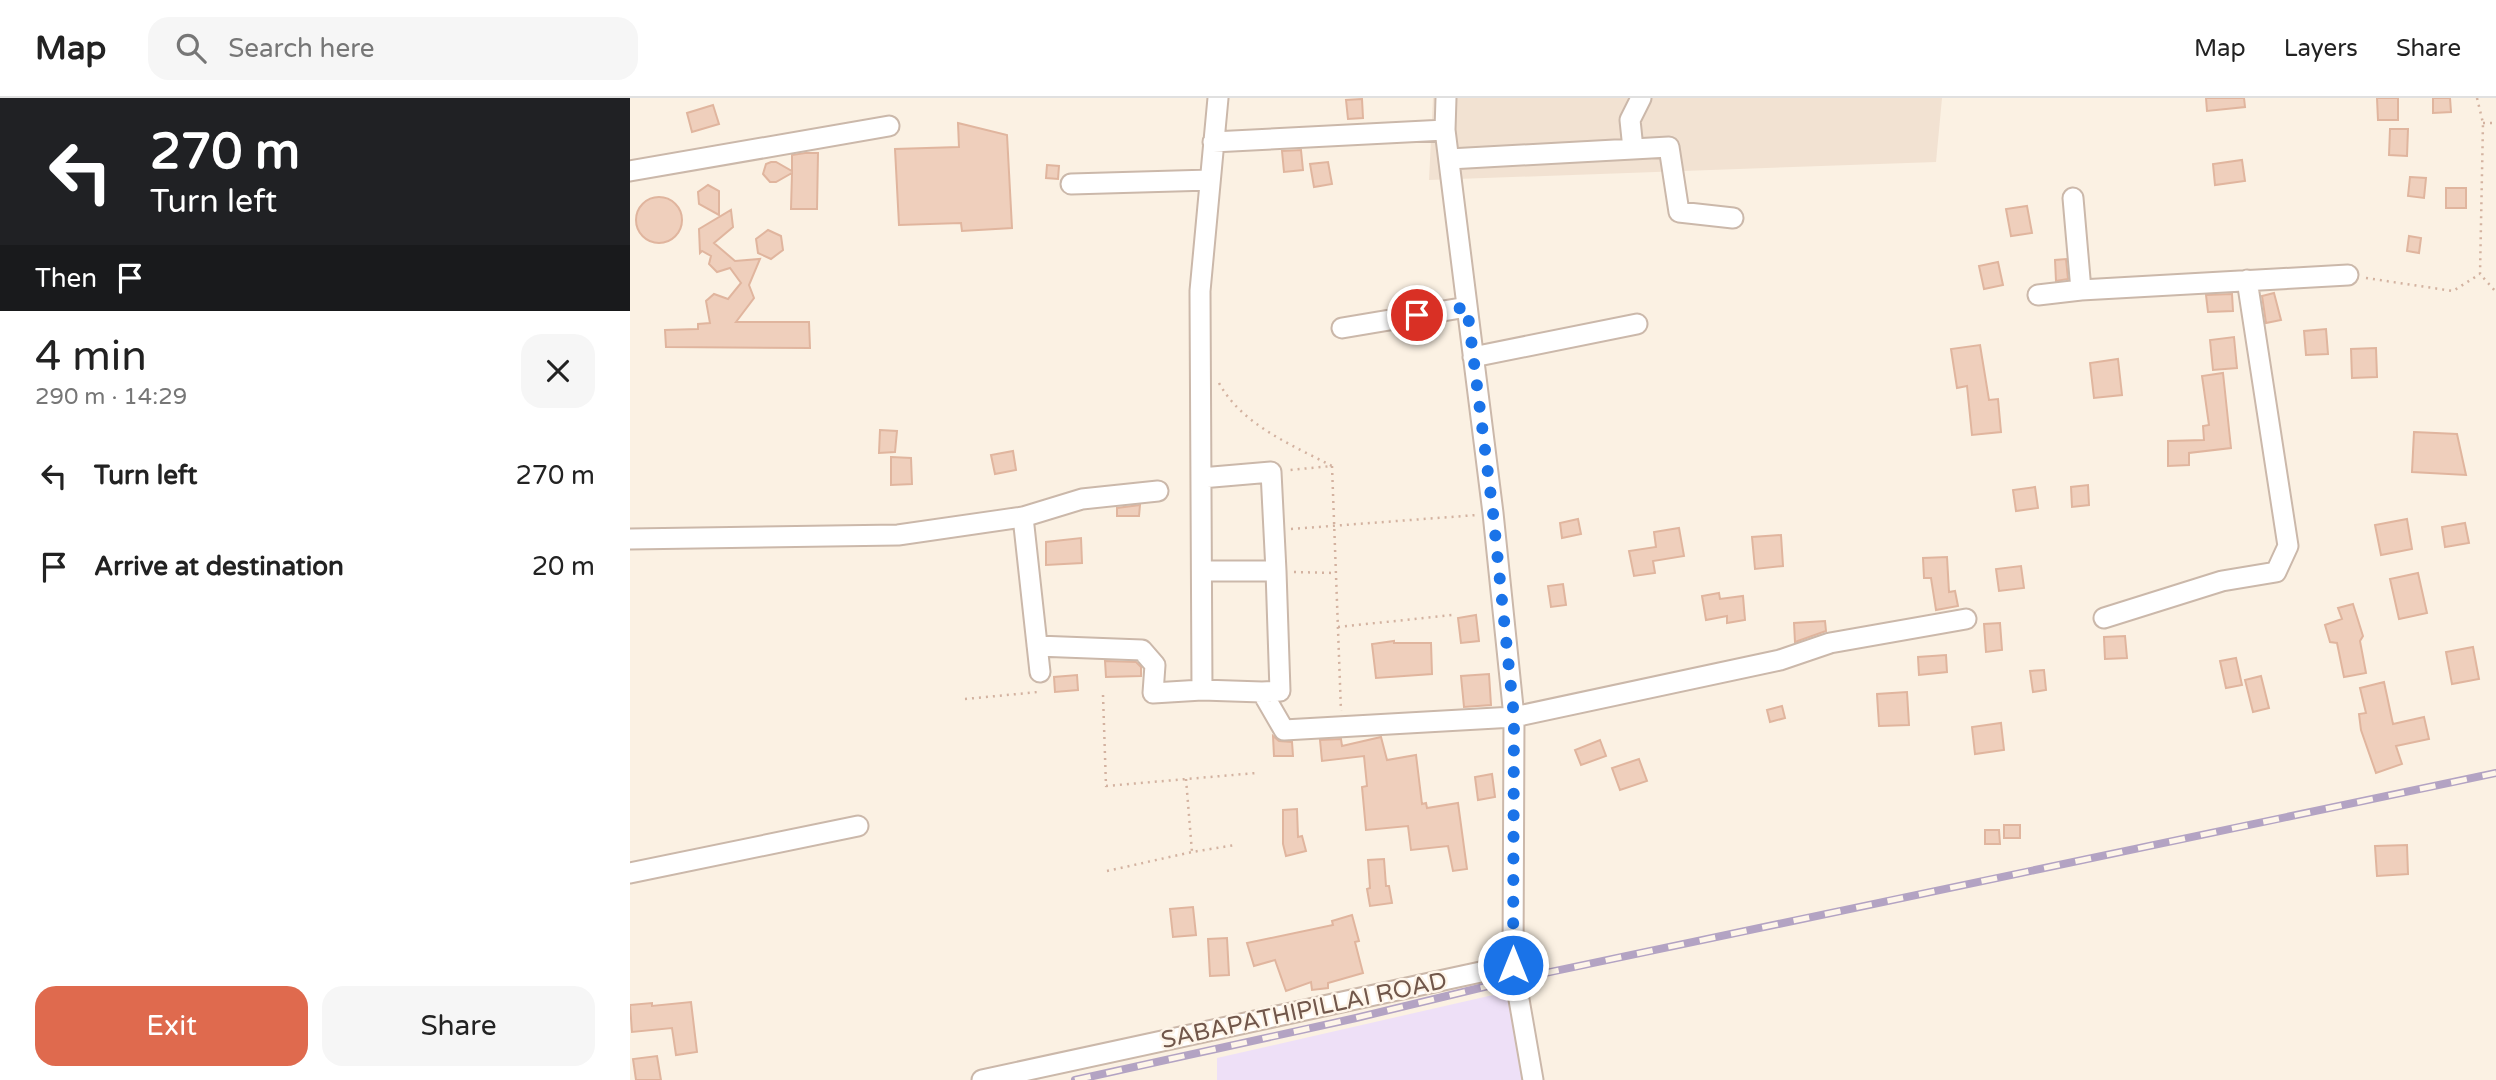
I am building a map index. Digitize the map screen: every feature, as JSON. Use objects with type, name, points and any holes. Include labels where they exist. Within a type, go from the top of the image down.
[{"type":"street","points":[[1202,690],[1200,291],[1218,98]]},
{"type":"street","points":[[1446,98],[1445,130],[1493,513],[1514,717],[1513,965],[1533,1080]]},
{"type":"street","points":[[1633,149],[1630,120],[1640,98]]},
{"type":"street","points":[[630,171],[889,126]]},
{"type":"street","points":[[1213,142],[1445,130]]},
{"type":"street","points":[[1449,159],[1670,147],[1679,212],[1732,218]]},
{"type":"street","points":[[1071,184],[1210,180]]},
{"type":"street","points":[[2073,198],[2081,290]]},
{"type":"street","points":[[2038,295],[2081,290],[2348,275]]},
{"type":"street","points":[[2104,618],[2222,581],[2277,572],[2288,546],[2247,280]]},
{"type":"street","points":[[1342,328],[1467,307]]},
{"type":"street","points":[[1474,357],[1637,324]]},
{"type":"street","points":[[1037,646],[1142,650],[1155,665],[1153,693],[1202,690],[1280,691],[1271,472],[1201,478]]},
{"type":"street","points":[[630,539],[898,535],[1023,517],[1082,499],[1158,491]]},
{"type":"street","points":[[1023,517],[1040,672]]},
{"type":"street","points":[[1202,571],[1276,571]]},
{"type":"street","points":[[1262,692],[1284,730],[1514,717],[1780,660],[1830,643],[1965,619]]},
{"type":"street","points":[[630,873],[858,827]]},
{"type":"street","name":"SABAPATHIPILLAI ROAD","points":[[982,1080],[1513,965]]},
{"type":"path","points":[[2477,98],[2483,123],[2480,274],[2496,292]]},
{"type":"path","points":[[2483,123],[2496,122]]},
{"type":"path","points":[[2348,275],[2452,291],[2480,274]]},
{"type":"path","points":[[1201,350],[1226,396],[1262,429],[1332,466]]},
{"type":"path","points":[[1271,472],[1332,466]]},
{"type":"path","points":[[1332,466],[1342,727]]},
{"type":"path","points":[[1274,530],[1493,513]]},
{"type":"path","points":[[1276,571],[1336,573]]},
{"type":"path","points":[[1338,627],[1452,615]]},
{"type":"path","points":[[965,699],[1038,692],[1040,672]]},
{"type":"path","points":[[1103,695],[1106,786],[1256,773]]},
{"type":"path","points":[[1186,779],[1192,852]]},
{"type":"path","points":[[1107,871],[1235,845]]},
{"type":"shaded area","points":[[1433,98],[1942,98],[1936,162],[1429,180]]},
{"type":"shaded area","points":[[1515,990],[1529,1080],[1217,1080],[1217,1058]]},
{"type":"building","points":[[2206,98],[2244,98],[2245,107],[2207,111]]},
{"type":"building","points":[[2377,98],[2398,98],[2398,120],[2378,120]]},
{"type":"building","points":[[2433,98],[2450,98],[2451,112],[2433,113]]},
{"type":"building","points":[[1362,99],[1363,118],[1348,119],[1346,100]]},
{"type":"building","points":[[713,105],[719,124],[692,132],[687,113]]},
{"type":"building","points":[[958,123],[1007,135],[1012,228],[962,231],[961,223],[899,225],[895,149],[959,147]]},
{"type":"building","points":[[2390,129],[2408,129],[2407,156],[2389,155]]},
{"type":"building","points":[[1301,150],[1303,170],[1284,172],[1282,151]]},
{"type":"building","points":[[818,153],[817,209],[791,209],[792,173],[776,182],[770,182],[763,174],[766,164],[771,162],[792,171],[792,155]]},
{"type":"building","points":[[2242,160],[2245,181],[2215,185],[2213,164]]},
{"type":"building","points":[[1328,162],[1332,184],[1314,187],[1310,164]]},
{"type":"building","points":[[1047,165],[1059,166],[1058,179],[1046,178]]},
{"type":"building","points":[[2410,177],[2426,178],[2424,198],[2408,196]]},
{"type":"building","points":[[708,185],[719,191],[719,215],[699,204],[698,192]]},
{"type":"building","points":[[2446,188],[2466,188],[2466,208],[2446,208]]},
{"type":"building","points":[[659,197],[675,204],[682,220],[675,236],[659,243],[643,236],[636,220],[643,204]]},
{"type":"building","points":[[2027,206],[2032,233],[2011,236],[2006,209]]},
{"type":"building","points":[[731,210],[733,227],[714,243],[735,261],[760,259],[749,285],[754,298],[736,322],[809,322],[810,348],[666,347],[665,330],[698,329],[698,324],[710,323],[706,301],[714,294],[728,299],[741,283],[730,268],[717,272],[709,264],[711,256],[702,251],[700,253],[699,229]]},
{"type":"building","points":[[768,230],[781,236],[783,250],[771,259],[758,253],[756,239]]},
{"type":"building","points":[[2409,236],[2421,238],[2419,253],[2407,251]]},
{"type":"building","points":[[2066,259],[2068,279],[2056,281],[2055,260]]},
{"type":"building","points":[[1998,262],[2003,285],[1984,289],[1979,266]]},
{"type":"building","points":[[2274,293],[2281,320],[2266,323],[2262,296]]},
{"type":"building","points":[[2232,294],[2233,311],[2208,312],[2206,295]]},
{"type":"building","points":[[2326,329],[2328,354],[2306,355],[2304,331]]},
{"type":"building","points":[[2234,337],[2237,368],[2213,370],[2210,340]]},
{"type":"building","points":[[1980,345],[1989,400],[1998,399],[2001,432],[1972,435],[1967,386],[1957,388],[1951,349]]},
{"type":"building","points":[[2376,348],[2377,377],[2352,378],[2351,349]]},
{"type":"building","points":[[2118,359],[2122,395],[2094,398],[2090,363]]},
{"type":"building","points":[[2223,373],[2231,448],[2189,453],[2189,465],[2168,466],[2168,441],[2204,440],[2203,426],[2209,425],[2202,376]]},
{"type":"building","points":[[880,430],[897,431],[895,452],[879,453]]},
{"type":"building","points":[[2414,432],[2457,434],[2466,475],[2412,472]]},
{"type":"building","points":[[1013,451],[1016,470],[995,474],[991,455]]},
{"type":"building","points":[[891,457],[911,458],[912,484],[891,485]]},
{"type":"building","points":[[2088,485],[2089,505],[2072,507],[2071,487]]},
{"type":"building","points":[[2035,487],[2038,508],[2016,511],[2013,490]]},
{"type":"building","points":[[1140,505],[1139,516],[1117,516],[1117,508]]},
{"type":"building","points":[[1578,519],[1581,534],[1562,538],[1560,523]]},
{"type":"building","points":[[2407,519],[2412,549],[2381,555],[2375,525]]},
{"type":"building","points":[[2465,523],[2469,543],[2445,547],[2442,527]]},
{"type":"building","points":[[1679,528],[1684,556],[1653,561],[1655,573],[1634,576],[1629,551],[1656,547],[1654,532]]},
{"type":"building","points":[[1781,535],[1783,566],[1755,569],[1752,537]]},
{"type":"building","points":[[1081,538],[1082,563],[1046,565],[1046,542]]},
{"type":"building","points":[[1947,557],[1949,592],[1955,591],[1958,606],[1936,610],[1931,578],[1924,578],[1923,558]]},
{"type":"building","points":[[2021,566],[2024,588],[1999,591],[1996,569]]},
{"type":"building","points":[[2418,573],[2427,613],[2399,619],[2390,579]]},
{"type":"building","points":[[1563,584],[1566,605],[1551,607],[1548,586]]},
{"type":"building","points":[[1719,593],[1720,599],[1743,596],[1745,620],[1727,623],[1727,616],[1706,620],[1702,596]]},
{"type":"building","points":[[2353,604],[2363,636],[2360,641],[2366,673],[2344,677],[2337,643],[2330,642],[2325,625],[2342,619],[2338,608]]},
{"type":"building","points":[[1476,615],[1479,641],[1461,643],[1458,618]]},
{"type":"building","points":[[1825,621],[1826,631],[1795,642],[1794,623]]},
{"type":"building","points":[[2000,623],[2002,650],[1986,652],[1984,624]]},
{"type":"building","points":[[2125,636],[2127,658],[2105,659],[2104,637]]},
{"type":"building","points":[[1394,641],[1431,643],[1432,674],[1376,678],[1372,644]]},
{"type":"building","points":[[2473,647],[2479,679],[2452,684],[2446,652]]},
{"type":"building","points":[[1946,655],[1947,672],[1919,675],[1918,657]]},
{"type":"building","points":[[2236,658],[2242,685],[2226,688],[2220,661]]},
{"type":"building","points":[[1105,661],[1136,662],[1141,667],[1141,676],[1106,677]]},
{"type":"building","points":[[2044,670],[2046,690],[2033,692],[2030,671]]},
{"type":"building","points":[[1489,674],[1491,705],[1464,707],[1461,676]]},
{"type":"building","points":[[1077,675],[1078,690],[1055,692],[1054,677]]},
{"type":"building","points":[[2261,676],[2269,708],[2253,712],[2245,680]]},
{"type":"building","points":[[2384,682],[2393,724],[2424,717],[2429,739],[2396,746],[2402,764],[2376,773],[2361,730],[2359,714],[2366,713],[2360,688]]},
{"type":"building","points":[[1907,692],[1909,725],[1879,726],[1877,694]]},
{"type":"building","points":[[1782,706],[1785,718],[1770,722],[1767,710]]},
{"type":"building","points":[[2001,723],[2004,750],[1975,754],[1972,727]]},
{"type":"building","points":[[1273,736],[1279,741],[1292,742],[1293,756],[1274,756]]},
{"type":"building","points":[[1381,737],[1387,760],[1416,755],[1422,804],[1426,803],[1427,808],[1458,803],[1467,869],[1453,871],[1448,846],[1411,850],[1408,826],[1366,830],[1362,787],[1367,786],[1364,756],[1322,761],[1320,740],[1341,739],[1342,746]]},
{"type":"building","points":[[1600,740],[1606,756],[1581,765],[1575,750]]},
{"type":"building","points":[[1639,759],[1647,781],[1620,790],[1612,768]]},
{"type":"building","points":[[1492,774],[1495,797],[1478,800],[1475,777]]},
{"type":"building","points":[[1297,809],[1298,837],[1302,836],[1306,851],[1286,856],[1283,844],[1283,810]]},
{"type":"building","points":[[2004,825],[2020,825],[2020,838],[2004,838]]},
{"type":"building","points":[[1985,830],[1999,830],[2000,844],[1985,844]]},
{"type":"building","points":[[2407,845],[2408,874],[2377,876],[2375,846]]},
{"type":"building","points":[[1384,859],[1386,886],[1389,886],[1392,903],[1370,906],[1367,889],[1370,888],[1368,860]]},
{"type":"building","points":[[1193,907],[1196,935],[1173,937],[1170,909]]},
{"type":"building","points":[[1352,915],[1363,973],[1328,983],[1328,988],[1312,990],[1311,982],[1286,991],[1275,960],[1254,966],[1247,943],[1333,925],[1332,921]]},
{"type":"building","points":[[1227,938],[1229,975],[1210,976],[1208,939]]},
{"type":"building","points":[[691,1002],[697,1052],[676,1055],[672,1028],[632,1032],[630,1005]]},
{"type":"building","points":[[657,1056],[661,1080],[636,1080],[633,1059]]},
{"type":"railway","points":[[1075,1080],[1356,1018],[1517,979],[2496,773]]},
{"type":"route","points":[[1417,315],[1467,307],[1493,513],[1514,717],[1513,965]]}]
